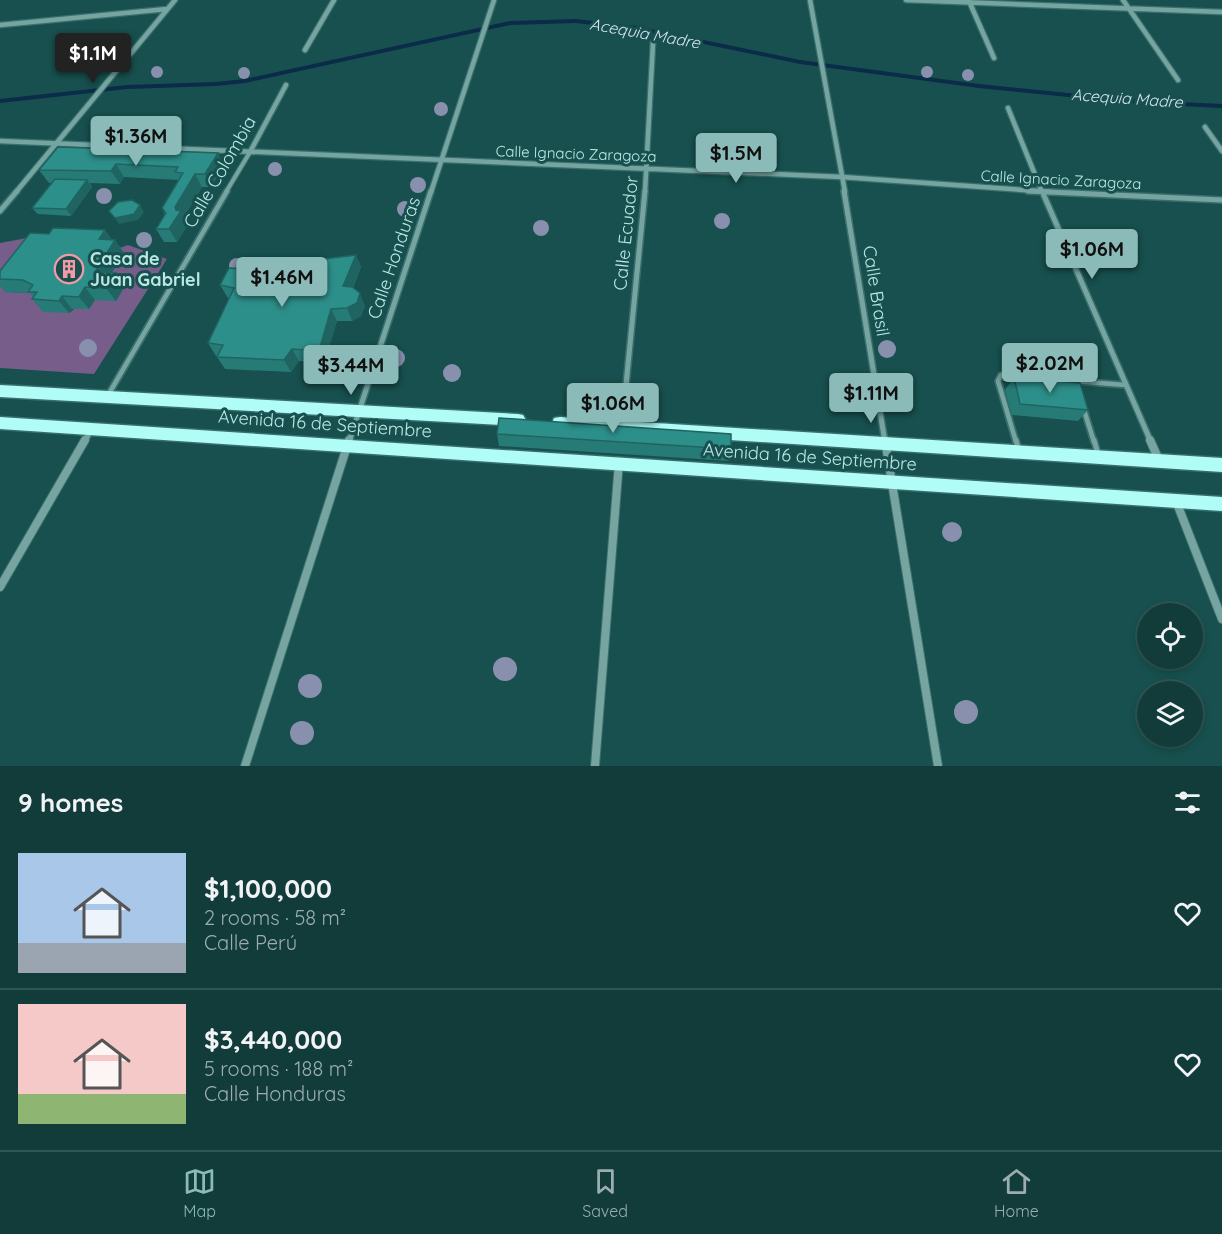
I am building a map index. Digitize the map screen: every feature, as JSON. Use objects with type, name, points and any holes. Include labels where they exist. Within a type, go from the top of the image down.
[{"type":"main road","name":"Avenida 16 de Septiembre","points":[[0,391],[622,426],[1222,465]]},
{"type":"main road","name":"Avenida 16 de Septiembre","points":[[0,423],[619,462],[1222,504]]},
{"type":"street","points":[[0,211],[117,73],[175,0]]},
{"type":"street","points":[[305,50],[334,0]]},
{"type":"street","name":"Calle Honduras","points":[[245,766],[347,446],[494,0]]},
{"type":"street","name":"Calle Brasil","points":[[810,0],[842,177],[938,766]]},
{"type":"street","points":[[906,0],[1222,12]]},
{"type":"street","points":[[1124,0],[1178,80]]},
{"type":"street","points":[[970,1],[994,58]]},
{"type":"street","points":[[0,24],[167,9]]},
{"type":"street","name":"Calle Ecuador","points":[[622,426],[647,169],[653,43]]},
{"type":"street","name":"Calle Colombia","points":[[107,398],[286,86]]},
{"type":"street","points":[[1008,108],[1159,461]]},
{"type":"street","points":[[1205,127],[1222,151]]},
{"type":"street","name":"Calle Ignacio Zaragoza","points":[[0,141],[842,177],[1042,192],[1222,200]]},
{"type":"street","points":[[0,587],[92,429]]},
{"type":"street","points":[[595,766],[619,462]]},
{"type":"street","points":[[1175,501],[1218,601],[1222,619]]},
{"type":"lane","points":[[1019,452],[998,381],[1001,375],[1125,385]]},
{"type":"lane","points":[[1073,380],[1077,390]]},
{"type":"lane","points":[[1080,400],[1100,457]]},
{"type":"shaded area","points":[[75,229],[6,292],[34,293],[69,313],[104,285],[108,252],[128,245],[167,259],[94,374],[0,368],[0,243]]},
{"type":"building","points":[[58,147],[218,153],[205,174],[195,174],[175,207],[176,210],[181,211],[169,229],[156,229],[166,213],[162,208],[183,173],[175,172],[178,167],[116,164],[111,171],[39,170]]},
{"type":"building","points":[[55,179],[87,180],[66,209],[32,208]]},
{"type":"building","points":[[132,200],[140,205],[134,214],[115,218],[109,211],[118,202]]},
{"type":"building","name":"Casa de Juan Gabriel","points":[[53,228],[105,230],[99,239],[115,240],[95,272],[116,273],[106,288],[85,287],[79,297],[62,296],[59,301],[32,299],[37,292],[28,292],[33,285],[23,280],[0,279],[0,271],[30,233],[49,234]]},
{"type":"building","points":[[356,255],[343,286],[352,287],[360,293],[357,303],[347,308],[331,309],[319,351],[292,349],[284,360],[217,357],[223,345],[208,343],[234,288],[220,285],[229,268],[274,270],[276,265]]},
{"type":"building","points":[[1014,377],[1080,383],[1088,410],[1020,404]]},
{"type":"building","points":[[499,418],[731,434],[731,449],[497,434]]},
{"type":"waterway","name":"Acequia Madre","points":[[0,101],[127,87],[245,81],[510,23],[576,21],[636,28],[800,62],[979,86],[1138,102],[1222,106]]},
{"type":"place","name":"Casa de Juan Gabriel","points":[[69,269]]}]
